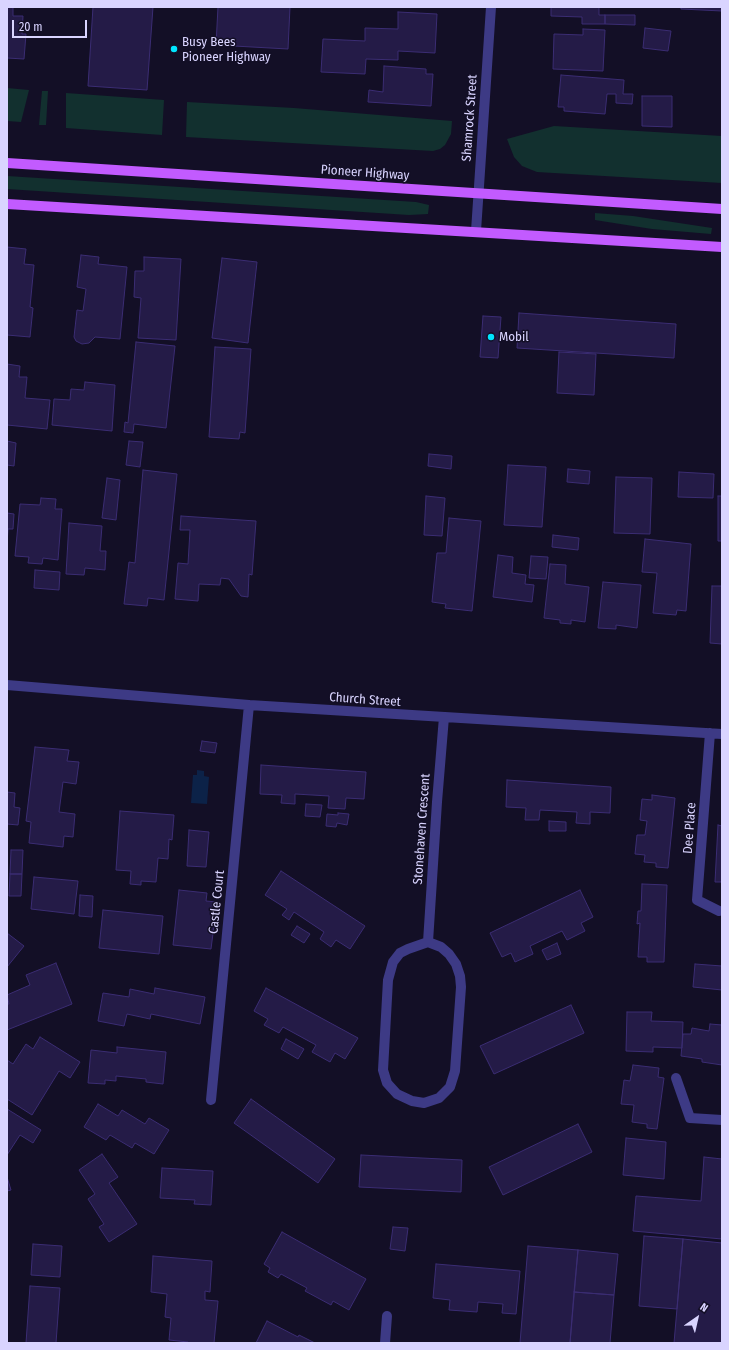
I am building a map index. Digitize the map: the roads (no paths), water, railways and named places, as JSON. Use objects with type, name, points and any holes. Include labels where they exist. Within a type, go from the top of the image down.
[{"type":"main road","name":"Pioneer Highway","points":[[7,163],[722,209]]},
{"type":"main road","points":[[7,204],[476,231],[722,247]]},
{"type":"street","name":"Shamrock Street","points":[[476,231],[491,7]]},
{"type":"street","name":"Church Street","points":[[7,685],[249,705],[722,734]]},
{"type":"street","name":"Castle Court","points":[[211,1100],[249,705]]},
{"type":"street","name":"Stonehaven Crescent","points":[[428,942],[444,718]]},
{"type":"street","name":"Dee Place","points":[[710,733],[697,900],[719,911]]},
{"type":"street","points":[[428,942],[441,947],[450,954],[456,964],[460,976],[461,987],[455,1071],[450,1087],[439,1098],[424,1103],[412,1101],[397,1094],[387,1083],[383,1070],[388,980],[393,962],[400,953],[428,942]]},
{"type":"street","points":[[676,1078],[690,1118],[722,1120]]},
{"type":"street","points":[[385,1343],[387,1316]]},
{"type":"water","points":[[197,770],[204,771],[204,776],[209,777],[207,804],[191,803],[193,775],[197,775]]},
{"type":"place","name":"Busy Bees Pioneer Highway","points":[[174,49]]},
{"type":"place","name":"Mobil","points":[[491,337]]}]
